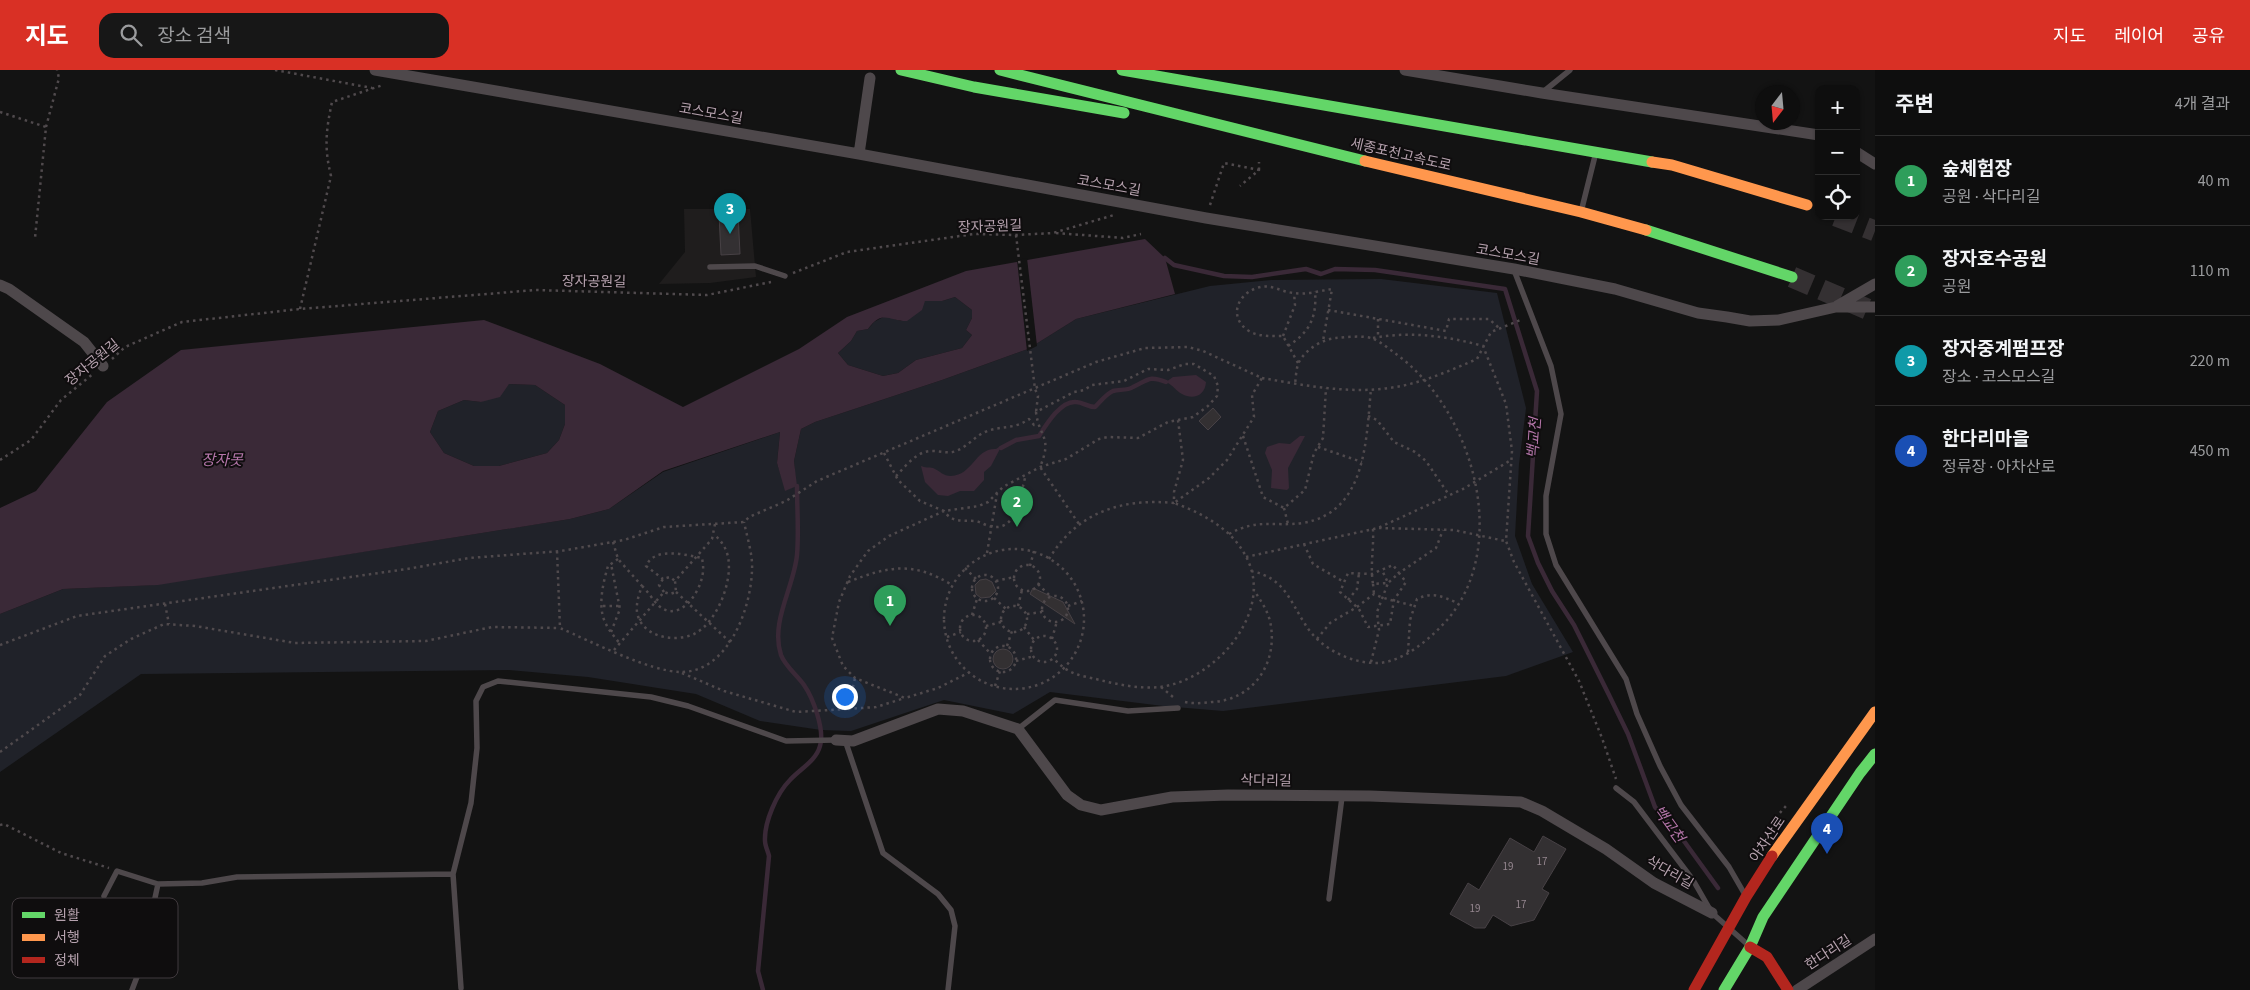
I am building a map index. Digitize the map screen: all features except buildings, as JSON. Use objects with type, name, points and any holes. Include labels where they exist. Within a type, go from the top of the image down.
[{"type":"main road","points":[[901,70],[974,87],[1095,110],[1215,125]]},
{"type":"main road","name":"세종포천고속도로","points":[[1000,70],[1215,125],[1581,212],[1653,232],[1792,277]]},
{"type":"main road","points":[[1122,70],[1672,165],[1807,205]]},
{"type":"main road","points":[[1170,70],[1227,89]]},
{"type":"main road","name":"아차산로","points":[[1694,990],[1746,897],[1773,855],[1875,712]]},
{"type":"main road","points":[[1724,990],[1750,947],[1763,917],[1860,773],[1875,754]]},
{"type":"main road","points":[[1750,947],[1767,957],[1788,990]]},
{"type":"street","name":"코스모스길","points":[[375,70],[859,154],[1139,206],[1514,269],[1615,290],[1698,313],[1750,320],[1779,320],[1836,307]]},
{"type":"street","points":[[1405,70],[1815,134]]},
{"type":"street","points":[[859,154],[870,78]]},
{"type":"street","points":[[1860,155],[1875,164]]},
{"type":"street","points":[[1836,307],[1875,284]]},
{"type":"street","points":[[0,285],[9,289],[84,342],[103,366]]},
{"type":"street","points":[[1836,307],[1875,307]]},
{"type":"street","points":[[841,740],[853,741],[938,709],[963,710],[1018,729]]},
{"type":"street","name":"삭다리길","points":[[1018,729],[1067,795],[1081,805],[1101,810],[1172,797],[1228,795],[1342,796],[1521,802],[1542,811],[1606,849],[1654,883],[1712,913]]},
{"type":"street","name":"한다리길","points":[[1798,990],[1875,939]]},
{"type":"lane","points":[[1542,93],[1570,70]]},
{"type":"lane","points":[[1581,212],[1597,151]]},
{"type":"lane","points":[[710,267],[755,266],[785,276]]},
{"type":"lane","points":[[1514,269],[1551,366],[1561,414],[1546,496],[1546,534],[1556,564],[1626,679],[1637,714],[1660,766],[1681,805],[1729,867],[1746,897]]},
{"type":"lane","points":[[461,988],[453,874],[471,803],[477,748],[476,701],[483,687],[498,681],[651,697],[688,706],[786,741],[841,740],[883,853],[938,894],[951,910],[954,926],[948,990]]},
{"type":"lane","points":[[1018,729],[1055,700],[1128,711],[1178,708]]},
{"type":"lane","points":[[1616,788],[1634,802],[1693,880],[1712,913],[1750,947]]},
{"type":"lane","points":[[1329,899],[1342,796]]},
{"type":"lane","points":[[104,896],[118,871],[158,884],[202,882],[237,877],[453,874]]},
{"type":"lane","points":[[155,898],[158,884]]},
{"type":"lane","points":[[132,990],[137,978]]},
{"type":"path","points":[[35,238],[46,127],[59,78],[57,70]]},
{"type":"path","points":[[275,70],[372,88]]},
{"type":"path","points":[[300,309],[331,176],[326,156],[325,133],[332,102],[388,83]]},
{"type":"path","points":[[0,112],[46,127]]},
{"type":"path","points":[[1240,186],[1259,170],[1259,162]]},
{"type":"path","points":[[1208,209],[1224,163],[1259,170]]},
{"type":"path","name":"장자공원길","points":[[0,460],[31,440],[61,400],[125,347],[182,322],[300,309],[536,290],[707,294],[764,284],[847,252],[974,234],[1016,236],[1053,233],[1094,222],[1139,206]]},
{"type":"path","points":[[1053,233],[1124,238],[1141,234]]},
{"type":"path","points":[[1016,236],[1035,389],[1038,396],[1037,423],[1046,440],[1046,454],[1040,467]]},
{"type":"path","points":[[1282,336],[1266,336],[1250,332],[1240,321],[1237,315],[1238,303],[1248,291],[1260,286],[1294,293],[1332,289],[1323,342]]},
{"type":"path","points":[[1288,346],[1306,331],[1315,315],[1315,291]]},
{"type":"path","points":[[1282,336],[1295,305],[1294,293]]},
{"type":"path","points":[[1328,310],[1446,331],[1449,319],[1489,319],[1499,328]]},
{"type":"path","points":[[1378,319],[1378,337]]},
{"type":"path","points":[[0,645],[77,616],[469,558],[557,551],[612,542],[664,527],[744,522],[749,517],[786,500],[817,481],[1096,362],[1145,348],[1188,347],[1262,378],[1295,384],[1326,388],[1390,388],[1424,380],[1477,359],[1491,332],[1521,320]]},
{"type":"path","points":[[1295,384],[1299,364],[1313,347],[1327,339],[1348,337],[1373,338],[1403,334],[1438,336],[1484,346]]},
{"type":"path","points":[[1282,336],[1299,364]]},
{"type":"path","points":[[1251,571],[1265,574],[1276,582],[1288,595],[1304,623],[1317,639],[1334,652],[1349,658],[1372,662],[1379,663],[1395,658],[1419,646],[1442,626],[1458,603],[1474,565],[1479,535],[1478,494],[1475,482],[1463,445],[1451,417],[1437,394],[1410,365],[1373,338]]},
{"type":"path","points":[[1484,346],[1506,404],[1512,451],[1506,541],[1514,562],[1579,682],[1602,738],[1615,776],[1616,788]]},
{"type":"path","points":[[905,698],[855,678],[843,666],[832,638],[839,602],[848,582],[868,551],[889,536],[944,511],[979,506],[988,502],[1003,487],[1040,467],[1066,459],[1099,439],[1108,437],[1138,438],[1160,425],[1193,417],[1208,406],[1216,396],[1218,386],[1214,376],[1194,364],[1185,364],[1168,370],[1148,369],[1124,381],[1092,385],[1084,390],[1074,392],[1036,412]]},
{"type":"path","points":[[1174,503],[1209,478],[1227,460],[1254,417],[1252,394],[1262,378]]},
{"type":"path","points":[[1284,508],[1305,490],[1314,453],[1323,438],[1326,388]]},
{"type":"path","points":[[1228,534],[1244,526],[1261,523],[1304,523],[1323,516],[1340,504],[1354,487],[1362,462],[1371,389]]},
{"type":"path","points":[[1368,416],[1377,420],[1394,442],[1415,452],[1426,461],[1449,495]]},
{"type":"path","points":[[896,476],[913,459],[926,451],[953,452],[968,445],[985,432],[1008,429],[1022,424],[1029,419],[1034,425],[1037,423]]},
{"type":"path","points":[[1174,503],[1174,492],[1183,460],[1178,420]]},
{"type":"path","points":[[1243,436],[1262,497],[1284,508],[1288,524]]},
{"type":"path","points":[[1318,447],[1362,462]]},
{"type":"path","points":[[884,453],[896,476],[920,501],[944,511],[948,517],[957,521],[978,521],[991,526],[1002,526],[1011,520],[1017,509],[1026,475]]},
{"type":"path","points":[[1378,528],[1475,482],[1511,460]]},
{"type":"path","points":[[1040,467],[1079,524]]},
{"type":"path","points":[[987,554],[997,493]]},
{"type":"path","points":[[1049,559],[1068,533],[1079,524],[1108,509],[1152,501],[1174,503],[1189,508],[1218,525],[1238,543],[1246,556],[1251,571],[1253,590],[1247,619],[1231,646],[1213,664],[1187,678],[1161,687],[1115,684],[1063,669],[1053,658]]},
{"type":"path","points":[[681,672],[704,668],[731,643],[742,620],[750,592],[752,568],[744,522]]},
{"type":"path","points":[[675,581],[714,534],[714,524]]},
{"type":"path","points":[[1246,556],[1378,528],[1443,530],[1506,541]]},
{"type":"path","points":[[1373,529],[1374,553],[1372,574],[1374,594]]},
{"type":"path","points":[[1372,662],[1379,625],[1377,612],[1388,583],[1398,573],[1436,548],[1443,530]]},
{"type":"path","points":[[642,586],[637,600],[637,611],[640,620],[652,633],[674,639],[695,634],[708,622],[720,606],[728,578],[728,558],[725,548],[714,534]]},
{"type":"path","points":[[612,542],[618,560],[659,606],[672,611],[688,603],[698,590],[702,577],[702,558],[673,553],[662,554],[652,558],[646,566],[663,579]]},
{"type":"path","points":[[1304,544],[1313,564],[1344,582]]},
{"type":"path","points":[[1012,548],[1034,552],[1049,559],[1058,563],[1074,581],[1082,601],[1084,627],[1078,650],[1063,669],[1045,682],[1023,688],[996,686],[980,680],[962,666],[950,647],[947,637],[944,626],[945,603],[952,586],[965,568],[987,554],[1012,548]]},
{"type":"path","points":[[557,551],[560,628]]},
{"type":"path","points":[[1030,566],[1034,552]]},
{"type":"path","points":[[618,560],[608,566],[603,584],[602,606],[605,623],[620,644]]},
{"type":"path","points":[[611,564],[619,606],[611,632]]},
{"type":"path","points":[[1030,566],[1039,574],[1038,584],[1031,590],[1022,590],[1015,584],[1014,576],[1018,568],[1030,566]]},
{"type":"path","points":[[1394,566],[1406,582],[1394,600],[1390,624],[1368,627],[1357,608],[1340,592],[1348,573],[1372,574],[1382,570],[1394,566]]},
{"type":"path","points":[[848,582],[876,571],[916,568],[935,574],[952,586]]},
{"type":"path","points":[[965,568],[976,580]]},
{"type":"path","points":[[1382,570],[1388,583]]},
{"type":"path","points":[[1348,600],[1357,589],[1359,574]]},
{"type":"path","points":[[985,575],[996,581],[998,588],[994,598],[985,601],[978,598],[972,590],[976,580],[985,575]]},
{"type":"path","points":[[996,581],[1014,576]]},
{"type":"path","points":[[676,592],[670,594],[664,592],[659,584],[663,579],[670,577],[675,581],[676,592],[731,643]]},
{"type":"path","points":[[1373,584],[1388,583]]},
{"type":"path","points":[[1038,584],[1051,596],[1063,598],[1068,606],[1066,616],[1057,621],[1052,639]]},
{"type":"path","points":[[1018,606],[1022,590]]},
{"type":"path","points":[[1182,701],[1189,703],[1222,702],[1240,696],[1254,684],[1264,670],[1270,658],[1272,641],[1270,621],[1266,610],[1253,590]]},
{"type":"path","points":[[614,650],[664,592]]},
{"type":"path","points":[[1374,594],[1383,599],[1414,606]]},
{"type":"path","points":[[1317,639],[1330,624],[1357,608],[1374,594]]},
{"type":"path","points":[[1408,652],[1410,620],[1417,599],[1427,594],[1433,594],[1458,603]]},
{"type":"path","points":[[1051,596],[1044,602],[1043,612],[1047,618],[1057,621]]},
{"type":"path","points":[[972,615],[981,618],[986,626],[984,636],[978,640],[968,640],[961,632],[962,622],[972,615],[978,598]]},
{"type":"path","points":[[994,598],[1006,609]]},
{"type":"path","points":[[1068,606],[1082,601]]},
{"type":"path","points":[[165,604],[169,624]]},
{"type":"path","points":[[602,606],[619,606]]},
{"type":"path","points":[[1018,606],[1027,614],[1027,623],[1024,628],[1012,631],[1006,628],[1002,622],[1002,616],[1006,609],[1018,606]]},
{"type":"path","points":[[1027,614],[1043,612]]},
{"type":"path","points":[[986,626],[1002,622]]},
{"type":"path","points":[[0,752],[80,695],[105,656],[131,639],[169,624],[195,626],[295,643],[426,642],[492,627],[560,628],[656,668],[681,672],[724,691],[763,704],[796,712],[876,707],[938,688],[970,672]]},
{"type":"path","points":[[1024,628],[1035,640]]},
{"type":"path","points":[[1007,646],[1012,631]]},
{"type":"path","points":[[947,637],[961,632]]},
{"type":"path","points":[[978,640],[991,654],[992,665],[1000,671],[1011,669],[1016,661],[1034,656],[1044,662],[1053,658],[1057,648],[1052,639],[1044,636],[1035,640],[1032,646],[1034,656]]},
{"type":"path","points":[[991,654],[998,646],[1007,646],[1014,651],[1016,661]]},
{"type":"path","points":[[996,686],[1000,671]]},
{"type":"path","points":[[848,709],[855,678]]},
{"type":"path","points":[[1161,687],[1174,698]]},
{"type":"path","points":[[0,825],[4,824],[61,853],[118,871]]},
{"type":"shaded area","points":[[684,209],[750,209],[756,277],[710,283],[659,284],[685,252]]},
{"type":"shaded area","points":[[1381,279],[1497,293],[1526,408],[1519,464],[1515,536],[1532,584],[1573,652],[1506,676],[1223,711],[1163,706],[1050,692],[1013,714],[944,700],[851,731],[821,730],[760,721],[696,694],[588,677],[509,670],[141,674],[0,772],[0,614],[63,589],[153,585],[570,519],[609,509],[663,472],[780,432],[777,463],[786,490],[796,486],[794,461],[801,429],[815,422],[1028,349],[1076,319],[1210,286],[1271,280]]},
{"type":"shaded area","points":[[955,297],[972,310],[972,318],[966,330],[972,335],[962,348],[916,360],[898,373],[883,376],[848,365],[838,353],[851,341],[857,331],[868,329],[874,322],[885,316],[901,321],[925,301],[942,301]]},
{"type":"shaded area","points":[[509,384],[535,385],[565,405],[565,424],[559,440],[547,453],[499,466],[474,466],[444,453],[430,432],[438,411],[464,400],[481,402]]},
{"type":"water","name":"장자못","points":[[1145,239],[1165,258],[1175,294],[1076,319],[1028,349],[815,422],[801,429],[794,461],[797,486],[785,491],[777,463],[780,432],[663,471],[609,509],[570,519],[158,585],[63,589],[0,614],[0,508],[36,491],[107,402],[181,350],[484,320],[600,364],[683,407],[799,349],[847,317],[966,271]],"holes":[[[955,297],[972,310],[972,318],[966,330],[972,335],[962,348],[916,360],[898,373],[883,376],[848,365],[838,353],[851,341],[857,331],[868,329],[877,319],[886,318],[907,321],[922,310],[925,301],[942,301]],[[509,384],[535,385],[565,405],[565,424],[559,440],[547,453],[499,466],[474,466],[444,453],[430,432],[438,411],[464,400],[481,402],[500,397]]]},
{"type":"water","points":[[1196,375],[1206,382],[1201,394],[1194,397],[1182,394],[1166,382],[1173,377]]},
{"type":"water","points":[[1300,436],[1305,436],[1288,468],[1289,488],[1287,490],[1271,488],[1272,470],[1265,453],[1267,447],[1279,443],[1290,444]]},
{"type":"water","points":[[1002,445],[991,466],[984,472],[984,480],[974,491],[960,491],[948,496],[938,495],[925,482],[921,466],[933,468],[948,476],[958,475],[983,453]]},
{"type":"pier","points":[[1027,258],[1037,346],[1027,351],[1017,260]]},
{"type":"waterway","name":"백교천","points":[[1165,258],[1174,265],[1224,276],[1252,277],[1306,269],[1321,274],[1335,269],[1375,270],[1505,289],[1537,391],[1528,536],[1538,563],[1552,591],[1574,625],[1628,734],[1655,807],[1681,837],[1718,888]]},
{"type":"waterway","points":[[1001,448],[1016,440],[1039,436],[1054,414],[1070,402],[1078,402],[1095,407],[1113,391],[1128,389],[1146,380],[1156,379],[1166,382]]},
{"type":"waterway","points":[[763,990],[758,971],[769,856],[765,843],[765,833],[772,808],[780,792],[815,756],[821,739],[820,723],[811,698],[804,685],[783,659],[778,643],[780,617],[797,555],[797,486]]},
{"type":"tunnel","points":[[1846,220],[1875,231]]},
{"type":"tunnel","points":[[1792,277],[1867,309]]},
{"type":"traffic: fast","points":[[901,70],[974,87],[1124,113]]},
{"type":"traffic: fast","points":[[1000,70],[1365,161]]},
{"type":"traffic: fast","points":[[1122,70],[1652,162]]},
{"type":"traffic: fast","points":[[1646,230],[1792,277]]},
{"type":"traffic: fast","points":[[1724,990],[1750,947],[1763,917],[1860,773],[1875,754]]},
{"type":"traffic: slow","points":[[1365,161],[1581,212],[1646,230]]},
{"type":"traffic: slow","points":[[1652,162],[1672,165],[1807,205]]},
{"type":"traffic: slow","points":[[1772,856],[1875,712]]},
{"type":"traffic: jam","points":[[1694,990],[1746,897],[1772,856]]},
{"type":"traffic: jam","points":[[1750,947],[1767,957],[1788,990]]},
{"type":"place","name":"장자중계펌프장","points":[[730,234]]},
{"type":"place","name":"장자호수공원","points":[[1017,527]]},
{"type":"place","name":"숲체험장","points":[[890,626]]},
{"type":"place","name":"한다리마을","points":[[1827,854]]}]
